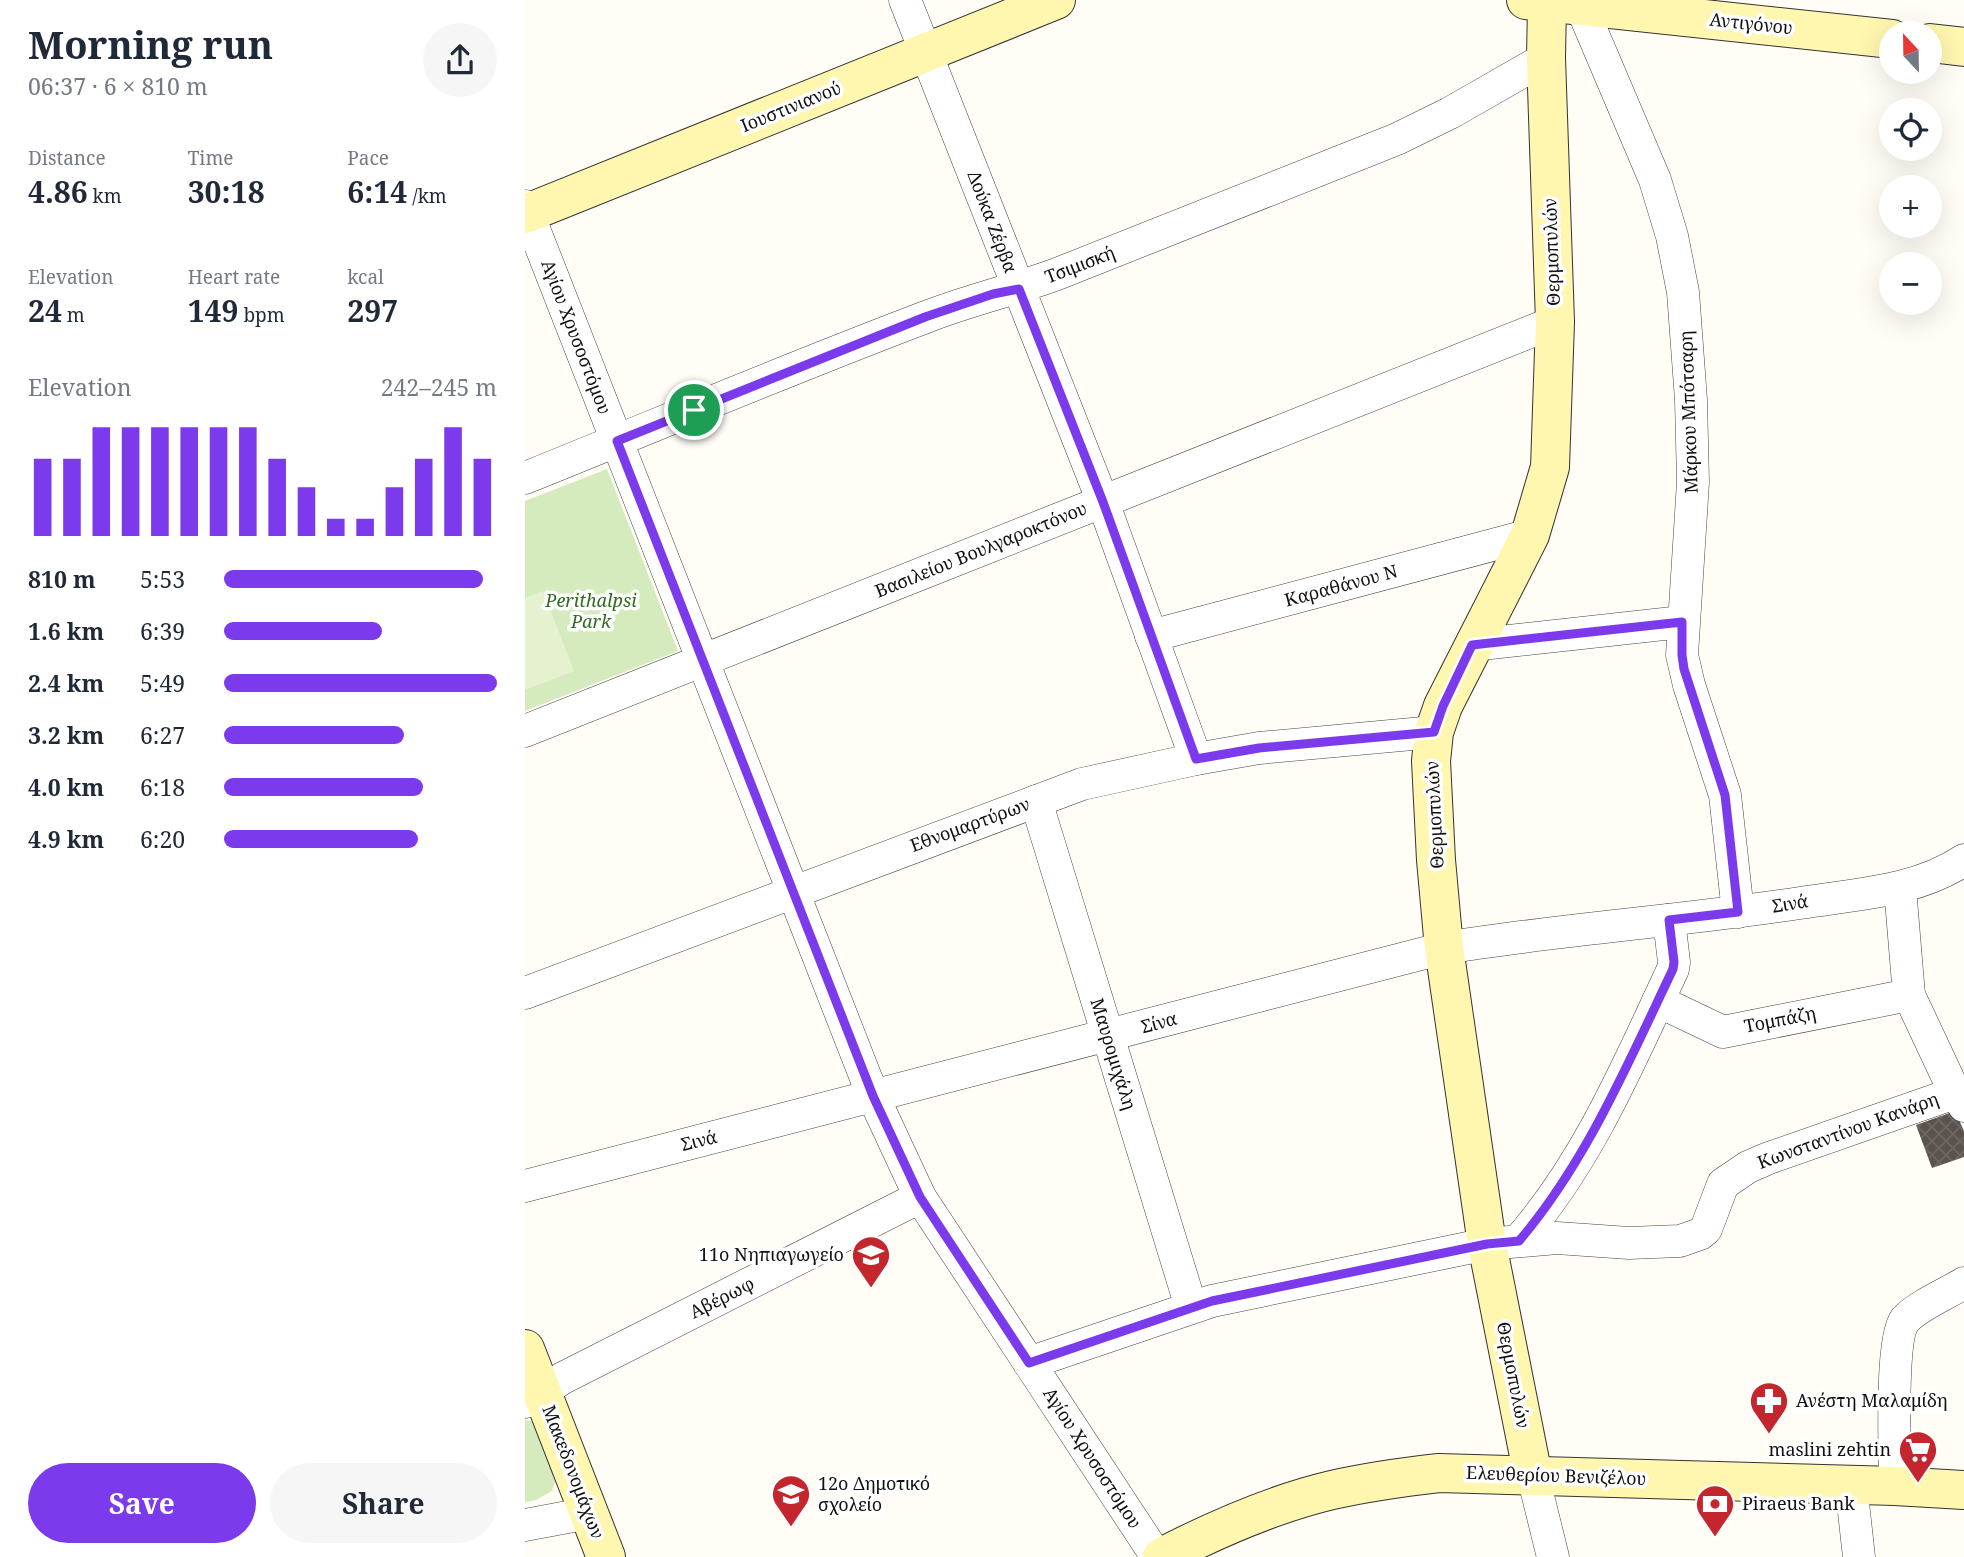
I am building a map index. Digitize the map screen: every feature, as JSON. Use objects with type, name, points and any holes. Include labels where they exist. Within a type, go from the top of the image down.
[{"type":"street","name":"Δούκα Ζέρβα","points":[[905,0],[1103,502],[1196,759]]},
{"type":"street","name":"Ιουστινιανού","points":[[526,211],[1056,0]]},
{"type":"street","name":"Αντιγόνου","points":[[1551,3],[1879,38]]},
{"type":"street","name":"Θερμοπυλών","points":[[1533,1476],[1503,1242],[1444,948],[1431,773],[1434,732],[1443,706],[1530,535],[1550,467],[1555,322],[1546,58],[1551,3]]},
{"type":"street","name":"Μάρκου Μπότσαρη","points":[[1551,3],[1655,180],[1672,236],[1683,292],[1691,400],[1693,482],[1682,655],[1684,669],[1725,795],[1738,912]]},
{"type":"street","name":"Τσιμισκή","points":[[525,478],[925,317],[983,297],[1019,289],[1397,139],[1450,113],[1546,58]]},
{"type":"street","name":"Αγίου Χρυσοστόμου","points":[[526,211],[873,1096],[920,1197],[1160,1557]]},
{"type":"street","name":"Βασιλείου Βουλγαροκτόνου","points":[[525,731],[1555,322]]},
{"type":"street","name":"Καραθάνου Ν","points":[[1151,636],[1530,535]]},
{"type":"street","points":[[1472,645],[1682,622]]},
{"type":"street","name":"Εθνομαρτύρων","points":[[525,993],[793,891],[1100,779],[1259,748],[1434,732]]},
{"type":"street","name":"Μαυρομιχάλη","points":[[1036,801],[1191,1307]]},
{"type":"street","name":"Σινά","points":[[1444,948],[1738,912],[1900,888],[1937,876],[1964,860]]},
{"type":"street","points":[[1900,888],[1909,995],[1960,1100]]},
{"type":"street","points":[[1503,1242],[1560,1188],[1595,1129],[1658,1001],[1674,962],[1669,920]]},
{"type":"street","name":"Σίνα","points":[[873,1096],[1444,948]]},
{"type":"street","name":"Τομπάζη","points":[[1658,1001],[1723,1032],[1909,995]]},
{"type":"street","name":"Σινά","points":[[525,1185],[873,1096]]},
{"type":"street","name":"Κωνσταντίνου Κανάρη","points":[[1029,1363],[1212,1301],[1503,1242],[1557,1238],[1638,1243],[1680,1241],[1700,1234],[1709,1223],[1723,1184],[1748,1167],[1769,1158],[1960,1100]]},
{"type":"street","name":"Αβέρωφ","points":[[533,1396],[574,1372],[920,1197]]},
{"type":"street","points":[[1895,1486],[1895,1385],[1899,1331],[1908,1317],[1964,1283]]},
{"type":"street","name":"Μακεδονομάχων","points":[[525,1349],[533,1396],[589,1513],[606,1557]]},
{"type":"street","name":"Ελευθερίου Βενιζέλου","points":[[1160,1557],[1244,1518],[1330,1490],[1439,1473],[1964,1490]]},
{"type":"street","points":[[1533,1476],[1553,1557]]},
{"type":"street","points":[[1851,1485],[1859,1557]]},
{"type":"street","points":[[525,1525],[589,1513]]},
{"type":"green space","name":"Perithalpsi Park","points":[[607,469],[678,651],[525,711],[525,501]]},
{"type":"green space","points":[[543,591],[574,671],[525,690],[525,598]]},
{"type":"green space","points":[[525,1420],[535,1422],[557,1476],[552,1491],[536,1500],[525,1502]]},
{"type":"building","points":[[1955,1111],[1964,1131],[1964,1157],[1932,1168],[1916,1125]]},
{"type":"place","name":"11ο Νηπιαγωγείο","points":[[871,1289]]},
{"type":"place","name":"Ανέστη Μαλαμίδη","points":[[1769,1435]]},
{"type":"place","name":"maslini zehtin","points":[[1918,1484]]},
{"type":"place","name":"12ο Δημοτικό σχολείο","points":[[791,1528]]},
{"type":"place","name":"Piraeus Bank","points":[[1715,1538]]},
{"type":"route","points":[[1019,289],[1103,502],[1196,759],[1259,748],[1434,732],[1443,706],[1472,645],[1682,622],[1684,669],[1725,795],[1738,912],[1669,920],[1673,969],[1579,1158],[1560,1188],[1519,1241],[1487,1244],[1212,1301],[1029,1363],[920,1197],[873,1096],[617,441],[694,410],[925,317],[993,294],[1019,289]]}]
